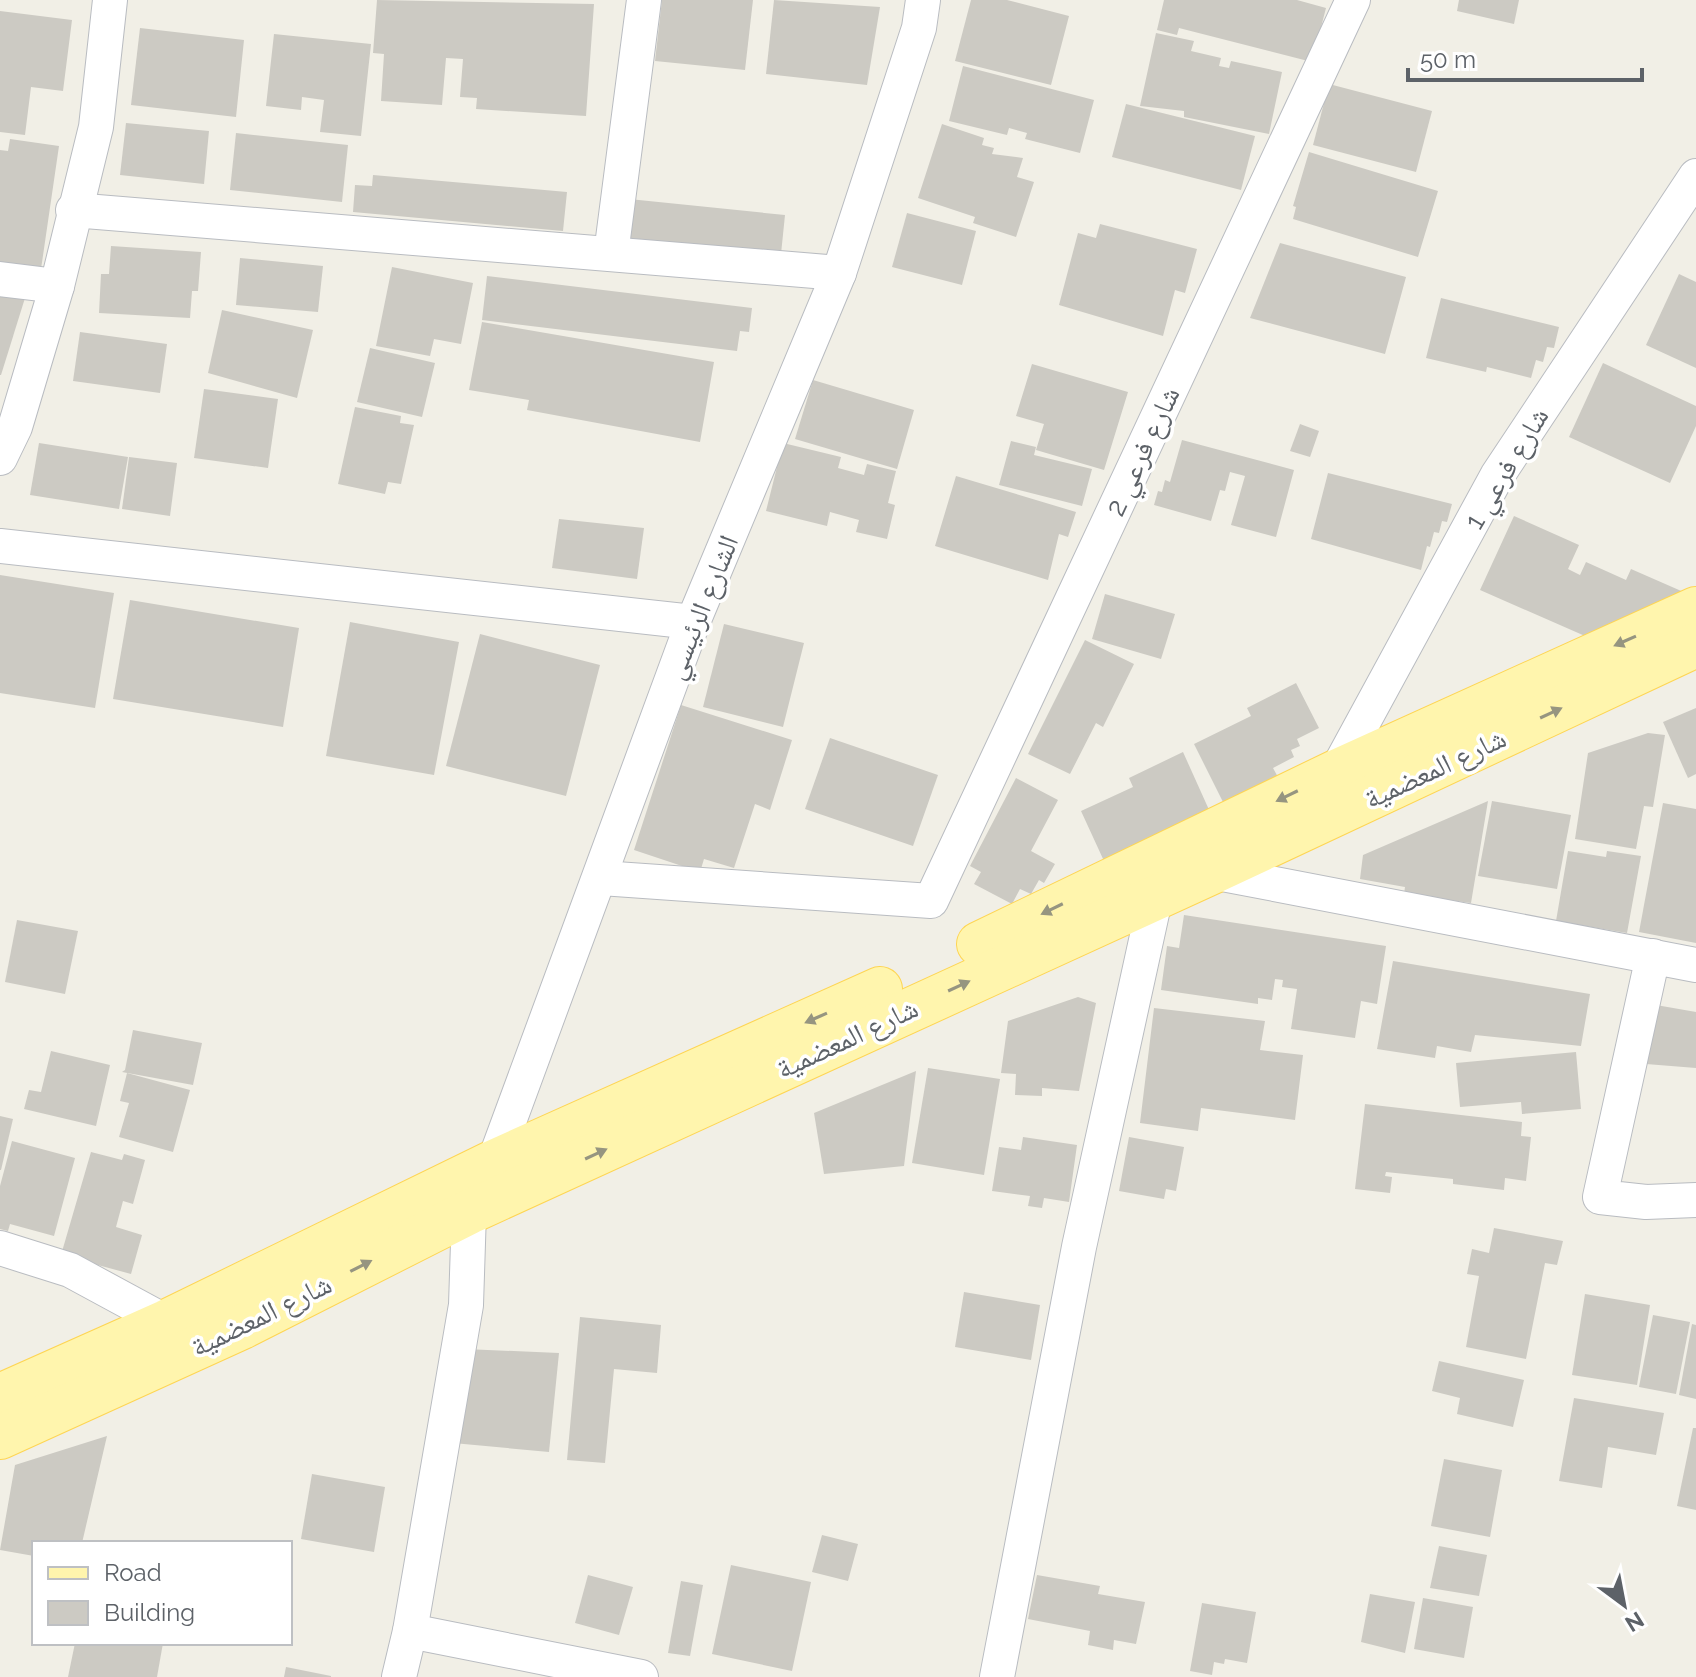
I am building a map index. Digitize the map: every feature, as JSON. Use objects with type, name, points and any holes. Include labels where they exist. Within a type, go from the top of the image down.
[{"type":"main road","name":"شارع المعضمية","points":[[0,1437],[494,1162],[942,962],[1336,772],[1696,609]]},
{"type":"main road","name":"شارع المعضمية","points":[[0,1396],[166,1322],[233,1309],[469,1212],[1212,872],[1696,645]]},
{"type":"street","points":[[0,458],[15,427],[57,286],[73,210],[96,127],[110,0]]},
{"type":"street","points":[[611,254],[644,0]]},
{"type":"street","name":"الشارع الرئيسي","points":[[469,1212],[494,1162],[693,622],[839,273],[919,28],[923,0]]},
{"type":"street","name":"شارع فرعي 2","points":[[601,878],[931,901],[1353,0]]},
{"type":"street","name":"شارع فرعي 1","points":[[1336,772],[1497,476],[1696,176]]},
{"type":"street","points":[[73,210],[839,273]]},
{"type":"street","points":[[0,279],[57,286]]},
{"type":"street","points":[[0,546],[693,622]]},
{"type":"street","points":[[1212,872],[1696,965]]},
{"type":"street","points":[[997,1677],[1079,1247],[1156,895]]},
{"type":"street","points":[[1653,956],[1600,1197],[1646,1202],[1696,1200]]},
{"type":"street","points":[[399,1677],[410,1631],[466,1305],[469,1212]]},
{"type":"street","points":[[0,1248],[70,1270],[166,1322]]},
{"type":"street","points":[[410,1631],[641,1677]]},
{"type":"building","points":[[377,0],[594,4],[586,116],[476,109],[477,98],[460,97],[463,59],[446,58],[442,105],[381,101],[384,54],[373,53]]},
{"type":"building","points":[[662,0],[753,0],[745,70],[655,61]]},
{"type":"building","points":[[774,0],[880,7],[867,85],[766,74]]},
{"type":"building","points":[[971,0],[1007,0],[1069,16],[1051,85],[955,61]]},
{"type":"building","points":[[1164,0],[1297,0],[1326,8],[1312,62],[1179,28],[1177,35],[1157,30]]},
{"type":"building","points":[[1459,0],[1519,0],[1514,24],[1457,11]]},
{"type":"building","points":[[0,11],[72,20],[63,91],[31,87],[25,135],[0,132]]},
{"type":"building","points":[[140,28],[244,40],[236,117],[131,105]]},
{"type":"building","points":[[1156,33],[1194,41],[1191,51],[1221,58],[1219,66],[1229,68],[1231,61],[1282,72],[1269,134],[1184,117],[1184,111],[1140,106]]},
{"type":"building","points":[[274,34],[371,44],[361,136],[320,132],[324,100],[302,97],[301,110],[266,106]]},
{"type":"building","points":[[963,66],[1094,100],[1080,153],[1025,139],[1027,133],[1009,128],[1007,135],[949,121]]},
{"type":"building","points":[[1329,84],[1432,111],[1416,172],[1313,145]]},
{"type":"building","points":[[1126,104],[1255,136],[1241,190],[1112,157]]},
{"type":"building","points":[[126,123],[209,131],[204,184],[120,175]]},
{"type":"building","points":[[942,124],[984,138],[982,145],[994,148],[992,154],[1023,158],[1017,177],[1034,182],[1016,237],[973,223],[975,217],[918,198]]},
{"type":"building","points":[[236,133],[348,145],[342,202],[230,190]]},
{"type":"building","points":[[10,139],[59,146],[40,276],[0,270],[0,150],[8,151]]},
{"type":"building","points":[[1309,152],[1438,191],[1418,257],[1293,219],[1296,207],[1293,206]]},
{"type":"building","points":[[373,175],[567,192],[563,231],[353,212],[355,185],[372,186]]},
{"type":"building","points":[[629,199],[785,215],[781,254],[625,238]]},
{"type":"building","points":[[907,213],[976,231],[962,285],[892,267]]},
{"type":"building","points":[[1100,224],[1197,249],[1185,293],[1175,290],[1163,336],[1059,305],[1078,233],[1096,238]]},
{"type":"building","points":[[1280,243],[1406,277],[1385,354],[1250,318]]},
{"type":"building","points":[[111,246],[201,252],[198,291],[192,291],[190,318],[99,313],[101,274],[109,274]]},
{"type":"building","points":[[240,258],[323,266],[318,312],[236,305]]},
{"type":"building","points":[[392,267],[473,283],[461,344],[434,339],[430,356],[376,346]]},
{"type":"building","points":[[1679,274],[1696,282],[1696,368],[1646,345]]},
{"type":"building","points":[[487,276],[752,308],[749,332],[740,331],[737,351],[482,320]]},
{"type":"building","points":[[0,291],[25,298],[1,375],[0,375]]},
{"type":"building","points":[[1441,298],[1559,327],[1554,348],[1547,347],[1543,362],[1536,360],[1531,378],[1487,367],[1486,372],[1426,358]]},
{"type":"building","points":[[222,310],[313,330],[297,398],[208,373]]},
{"type":"building","points":[[482,322],[714,362],[700,442],[527,410],[529,400],[469,390]]},
{"type":"building","points":[[80,332],[167,344],[160,393],[73,381]]},
{"type":"building","points":[[370,348],[435,363],[422,417],[357,402]]},
{"type":"building","points":[[1603,363],[1696,406],[1696,426],[1670,483],[1569,437]]},
{"type":"building","points":[[1032,364],[1128,392],[1104,470],[1036,450],[1044,424],[1016,416]]},
{"type":"building","points":[[813,380],[914,410],[897,469],[795,439]]},
{"type":"building","points":[[204,389],[278,399],[268,468],[194,458]]},
{"type":"building","points":[[355,407],[401,416],[400,423],[414,425],[401,484],[388,482],[385,494],[338,484]]},
{"type":"building","points":[[1300,424],[1319,431],[1310,457],[1290,451]]},
{"type":"building","points":[[1182,440],[1294,470],[1276,537],[1231,525],[1245,476],[1230,472],[1225,491],[1220,490],[1211,521],[1154,505],[1165,480],[1170,482]]},
{"type":"building","points":[[1011,441],[1036,447],[1034,455],[1092,469],[1082,506],[999,485]]},
{"type":"building","points":[[39,443],[128,457],[119,509],[30,495]]},
{"type":"building","points":[[783,443],[841,457],[838,468],[864,475],[867,464],[896,471],[888,503],[895,505],[887,539],[856,532],[859,520],[830,512],[827,526],[766,511]]},
{"type":"building","points":[[129,457],[177,463],[170,516],[122,509]]},
{"type":"building","points":[[1328,473],[1452,504],[1447,522],[1442,521],[1439,533],[1434,532],[1430,547],[1427,546],[1421,570],[1311,539]]},
{"type":"building","points":[[956,476],[1076,512],[1068,537],[1059,534],[1048,580],[935,546]]},
{"type":"building","points":[[1514,516],[1579,545],[1568,569],[1580,575],[1586,562],[1626,580],[1631,569],[1695,597],[1601,643],[1480,590]]},
{"type":"building","points":[[559,519],[644,528],[637,579],[552,568]]},
{"type":"building","points":[[0,575],[114,593],[95,708],[0,693]]},
{"type":"building","points":[[1105,594],[1175,614],[1161,659],[1092,639]]},
{"type":"building","points":[[130,600],[299,628],[283,727],[113,699]]},
{"type":"building","points":[[350,622],[459,642],[434,775],[326,756]]},
{"type":"building","points":[[724,624],[804,643],[783,727],[703,707]]},
{"type":"building","points":[[480,634],[600,665],[566,796],[446,766]]},
{"type":"building","points":[[1085,640],[1134,664],[1103,727],[1096,723],[1070,774],[1028,754]]},
{"type":"building","points":[[1296,683],[1319,728],[1297,739],[1300,746],[1291,750],[1294,757],[1273,768],[1279,779],[1225,806],[1194,744],[1251,716],[1247,708]]},
{"type":"building","points":[[681,705],[792,740],[770,810],[755,804],[734,868],[704,859],[700,872],[634,850]]},
{"type":"building","points":[[1696,708],[1696,774],[1688,778],[1663,722]]},
{"type":"building","points":[[1648,733],[1665,735],[1653,807],[1644,806],[1636,849],[1575,839],[1588,753]]},
{"type":"building","points":[[830,738],[938,775],[913,846],[805,809]]},
{"type":"building","points":[[1183,752],[1210,812],[1104,861],[1081,811],[1133,787],[1129,778]]},
{"type":"building","points":[[1016,778],[1058,800],[1031,851],[1055,864],[1044,883],[1039,880],[1031,894],[1020,889],[1012,904],[974,884],[981,872],[970,866]]},
{"type":"building","points":[[1488,801],[1471,903],[1404,894],[1405,887],[1360,879],[1363,855]]},
{"type":"building","points":[[1492,801],[1571,815],[1557,889],[1478,876]]},
{"type":"building","points":[[1663,803],[1696,809],[1696,943],[1639,932]]},
{"type":"building","points":[[1568,851],[1606,857],[1607,851],[1641,856],[1627,933],[1556,921]]},
{"type":"building","points":[[1184,915],[1386,946],[1377,1004],[1361,1001],[1355,1038],[1291,1029],[1297,989],[1282,987],[1283,980],[1275,979],[1272,1000],[1258,998],[1258,1004],[1161,990],[1167,946],[1179,948]]},
{"type":"building","points":[[17,920],[78,931],[65,994],[5,982]]},
{"type":"building","points":[[1393,961],[1590,994],[1581,1046],[1475,1035],[1471,1052],[1437,1046],[1435,1058],[1377,1049]]},
{"type":"building","points":[[1078,997],[1096,1003],[1079,1091],[1042,1088],[1042,1096],[1015,1095],[1016,1074],[1001,1073],[1008,1021]]},
{"type":"building","points":[[1656,1005],[1696,1012],[1696,1068],[1646,1064]]},
{"type":"building","points":[[1154,1008],[1265,1021],[1260,1050],[1303,1055],[1295,1120],[1201,1108],[1198,1131],[1140,1123]]},
{"type":"building","points":[[133,1030],[202,1043],[193,1085],[122,1072]]},
{"type":"building","points":[[51,1051],[110,1065],[96,1126],[24,1109],[29,1090],[41,1092]]},
{"type":"building","points":[[1576,1052],[1581,1109],[1522,1114],[1521,1102],[1460,1107],[1456,1063]]},
{"type":"building","points":[[928,1068],[1000,1079],[984,1175],[912,1163]]},
{"type":"building","points":[[916,1071],[904,1166],[824,1174],[814,1113]]},
{"type":"building","points":[[127,1073],[190,1090],[173,1152],[119,1137],[129,1103],[120,1101]]},
{"type":"building","points":[[1365,1104],[1522,1122],[1521,1136],[1531,1137],[1526,1181],[1505,1178],[1504,1190],[1453,1184],[1453,1179],[1386,1172],[1385,1176],[1392,1177],[1390,1193],[1355,1189]]},
{"type":"building","points":[[0,1116],[13,1119],[1,1170],[0,1170]]},
{"type":"building","points":[[1023,1137],[1077,1145],[1069,1202],[1044,1198],[1042,1208],[1028,1206],[1030,1196],[992,1191],[999,1147],[1021,1150]]},
{"type":"building","points":[[1129,1137],[1184,1147],[1176,1191],[1166,1189],[1164,1199],[1119,1191]]},
{"type":"building","points":[[12,1141],[75,1158],[54,1236],[10,1224],[8,1231],[0,1229],[0,1186]]},
{"type":"building","points":[[91,1152],[122,1160],[124,1154],[145,1160],[133,1204],[123,1201],[116,1227],[142,1235],[131,1274],[61,1255]]},
{"type":"building","points":[[1494,1228],[1563,1241],[1557,1265],[1545,1263],[1526,1359],[1466,1347],[1479,1276],[1467,1274],[1472,1249],[1489,1253]]},
{"type":"building","points":[[964,1292],[1040,1305],[1031,1360],[955,1347]]},
{"type":"building","points":[[1585,1294],[1650,1305],[1637,1385],[1572,1375]]},
{"type":"building","points":[[1653,1315],[1690,1322],[1676,1394],[1639,1387]]},
{"type":"building","points":[[580,1317],[661,1325],[657,1373],[614,1369],[605,1463],[567,1460]]},
{"type":"building","points":[[1692,1324],[1696,1325],[1696,1399],[1679,1395]]},
{"type":"building","points":[[465,1349],[559,1353],[549,1452],[453,1443]]},
{"type":"building","points":[[1439,1361],[1524,1380],[1513,1427],[1457,1414],[1460,1398],[1432,1391]]},
{"type":"building","points":[[1574,1398],[1664,1413],[1656,1455],[1608,1447],[1602,1488],[1559,1481]]},
{"type":"building","points":[[1693,1428],[1696,1428],[1696,1510],[1677,1506]]},
{"type":"building","points":[[107,1436],[82,1541],[32,1541],[32,1556],[0,1550],[15,1465]]},
{"type":"building","points":[[1444,1459],[1502,1470],[1490,1537],[1431,1526]]},
{"type":"building","points":[[312,1474],[385,1487],[374,1552],[301,1539]]},
{"type":"building","points":[[822,1535],[858,1544],[848,1581],[812,1572]]},
{"type":"building","points":[[1439,1546],[1487,1555],[1479,1596],[1430,1588]]},
{"type":"building","points":[[731,1565],[811,1582],[792,1671],[712,1654]]},
{"type":"building","points":[[588,1575],[633,1587],[619,1635],[575,1623]]},
{"type":"building","points":[[1037,1575],[1100,1586],[1098,1594],[1145,1602],[1136,1644],[1114,1640],[1113,1650],[1088,1645],[1090,1631],[1028,1619]]},
{"type":"building","points":[[681,1581],[703,1585],[690,1656],[668,1653]]},
{"type":"building","points":[[1370,1594],[1415,1602],[1405,1653],[1361,1642]]},
{"type":"building","points":[[1423,1598],[1473,1607],[1464,1658],[1414,1649]]},
{"type":"building","points":[[1202,1603],[1256,1612],[1247,1663],[1225,1659],[1224,1664],[1214,1662],[1212,1675],[1190,1671]]},
{"type":"building","points":[[75,1645],[163,1645],[157,1677],[68,1677]]},
{"type":"building","points":[[286,1667],[331,1676],[331,1677],[284,1677]]}]
